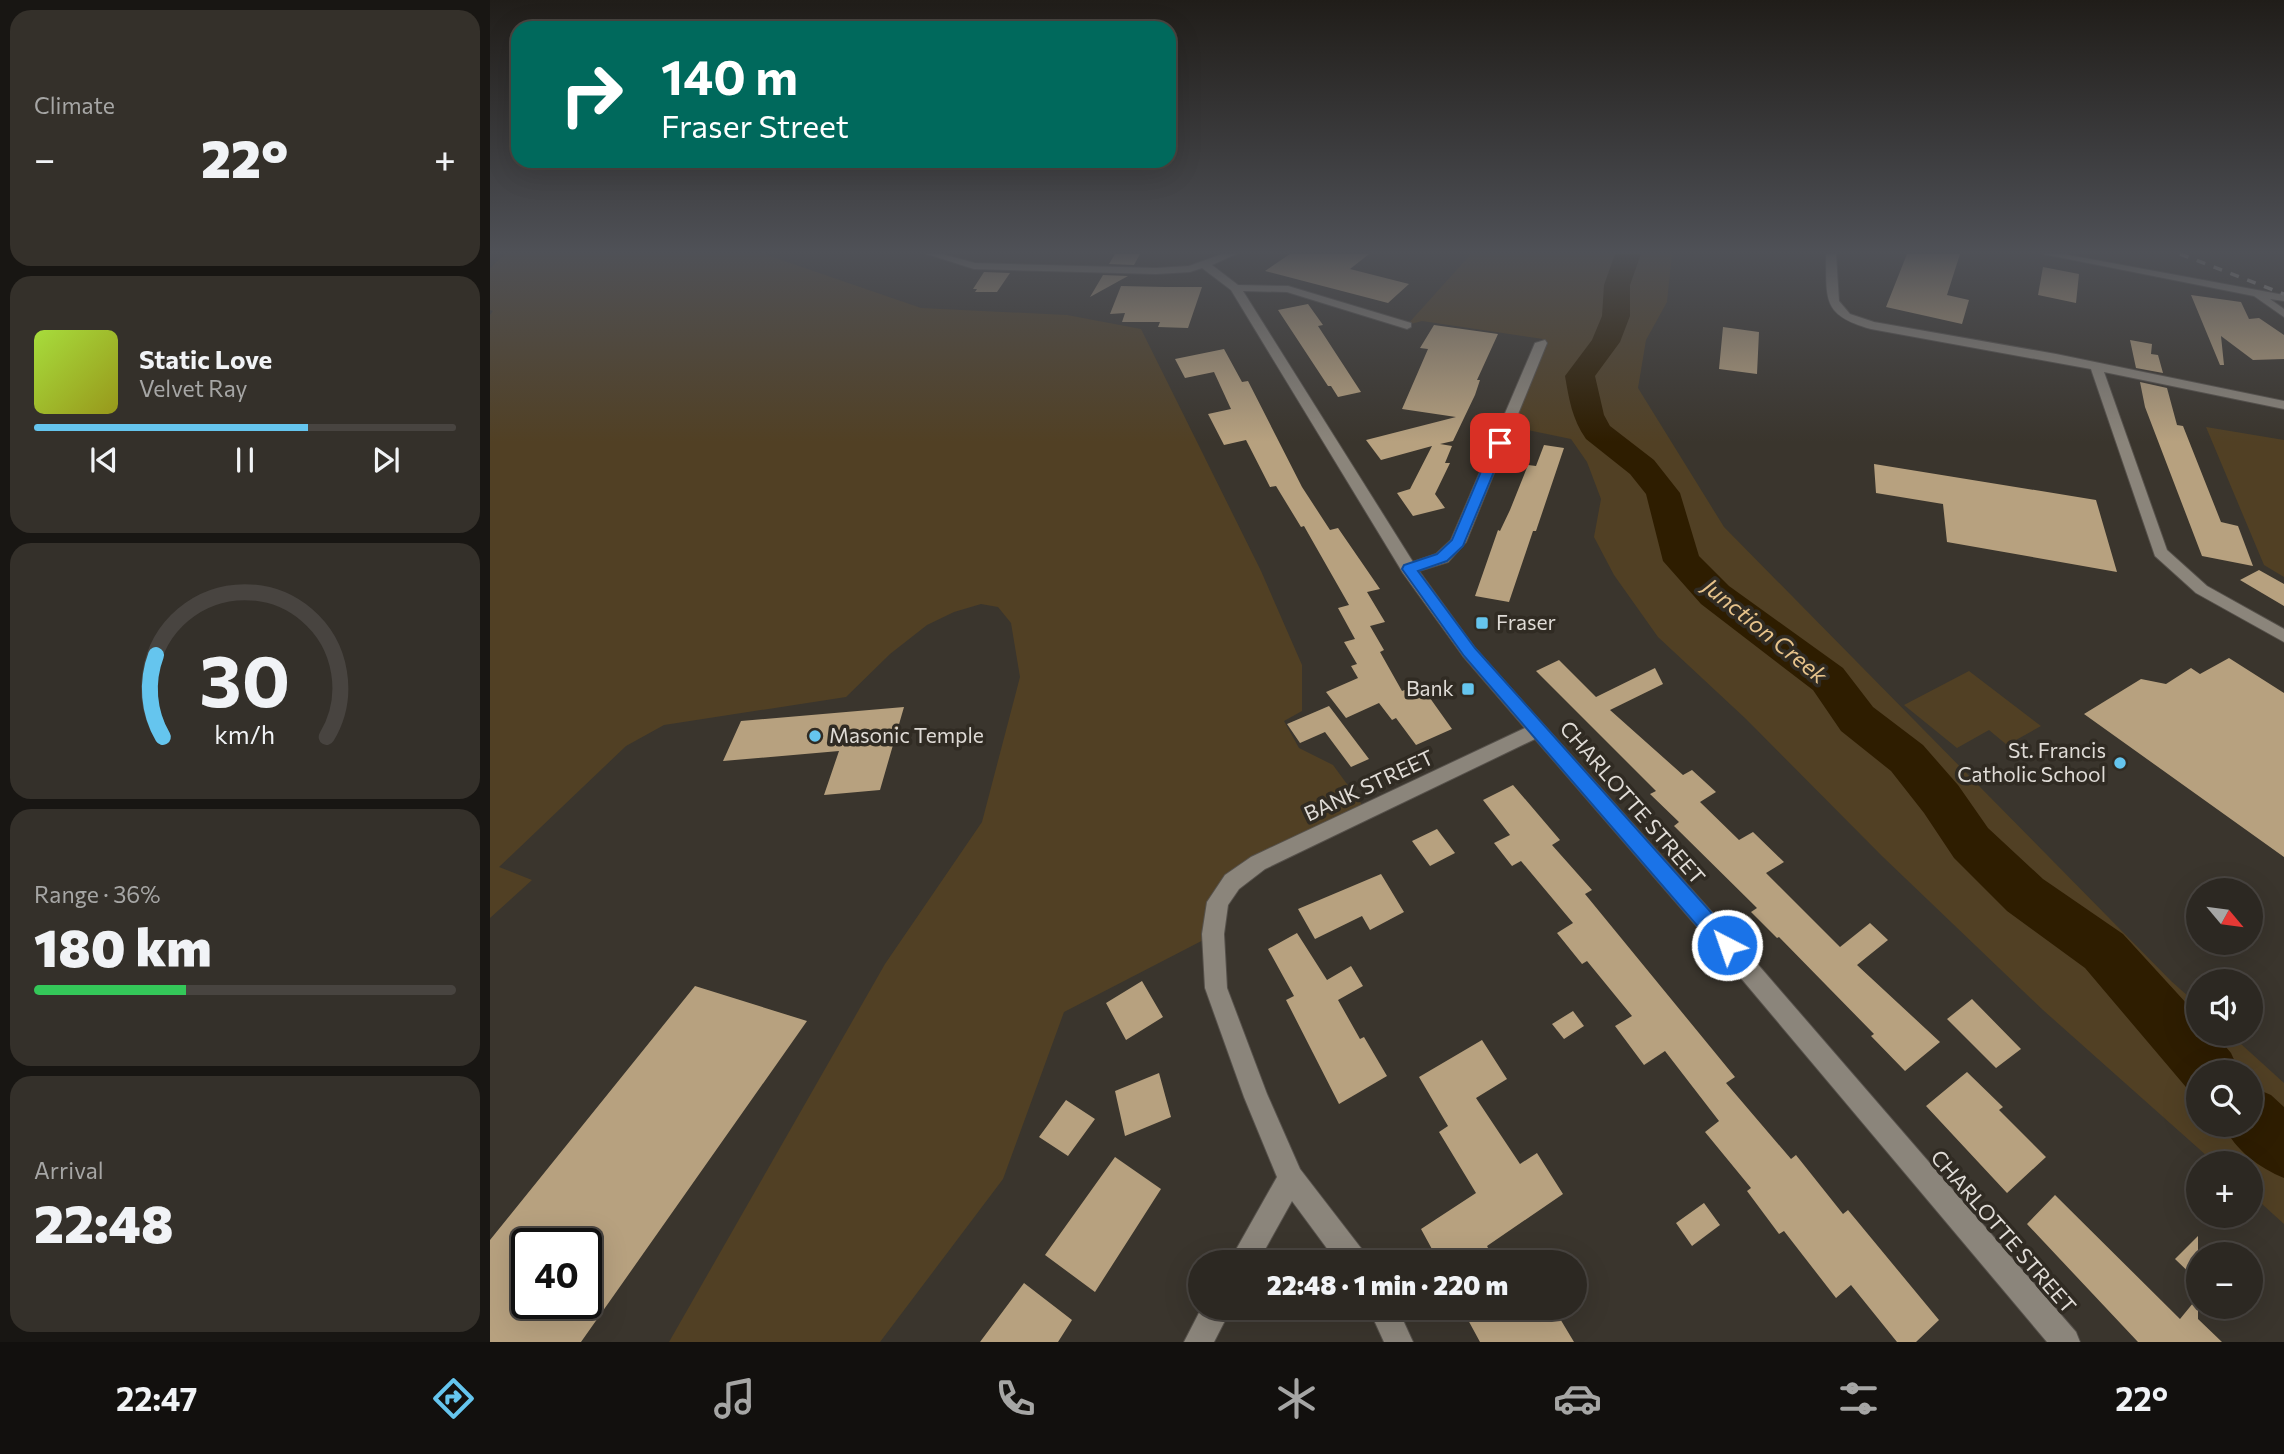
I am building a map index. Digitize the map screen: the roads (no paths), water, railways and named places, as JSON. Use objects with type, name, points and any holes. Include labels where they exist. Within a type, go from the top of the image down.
[{"type":"street","name":"CHARLOTTE STREET","points":[[1253,317],[1409,569],[1469,652],[1727,945],[2066,1342]]},
{"type":"street","points":[[1379,317],[1407,325]]},
{"type":"street","points":[[1848,317],[2284,405]]},
{"type":"street","points":[[1409,569],[1442,558],[1458,542],[1541,343]]},
{"type":"street","points":[[2096,366],[2160,552],[2177,572],[2193,583],[2284,636]]},
{"type":"street","name":"BANK STREET","points":[[1291,1178],[1256,1097],[1216,988],[1213,934],[1218,902],[1224,891],[1258,863],[1537,730]]},
{"type":"street","points":[[1250,1250],[1291,1178],[1345,1250]]},
{"type":"street","points":[[1198,1342],[1211,1320]]},
{"type":"street","points":[[1388,1320],[1399,1342]]},
{"type":"waterway","name":"Junction Creek","points":[[1616,317],[1606,342],[1580,376],[1588,415],[1597,432],[1642,467],[1663,493],[1682,561],[1715,595],[1828,679],[1857,719],[1907,758],[1941,799],[1971,843],[2025,895],[2104,951],[2200,1060]]},
{"type":"waterway","name":"Junction Creek","points":[[2263,1128],[2284,1148]]},
{"type":"place","name":"Fraser","points":[[1482,623]]},
{"type":"place","name":"Bank","points":[[1468,689]]},
{"type":"place","name":"Masonic Temple","points":[[815,736]]},
{"type":"place","name":"St. Francis Catholic School","points":[[2120,763]]}]
